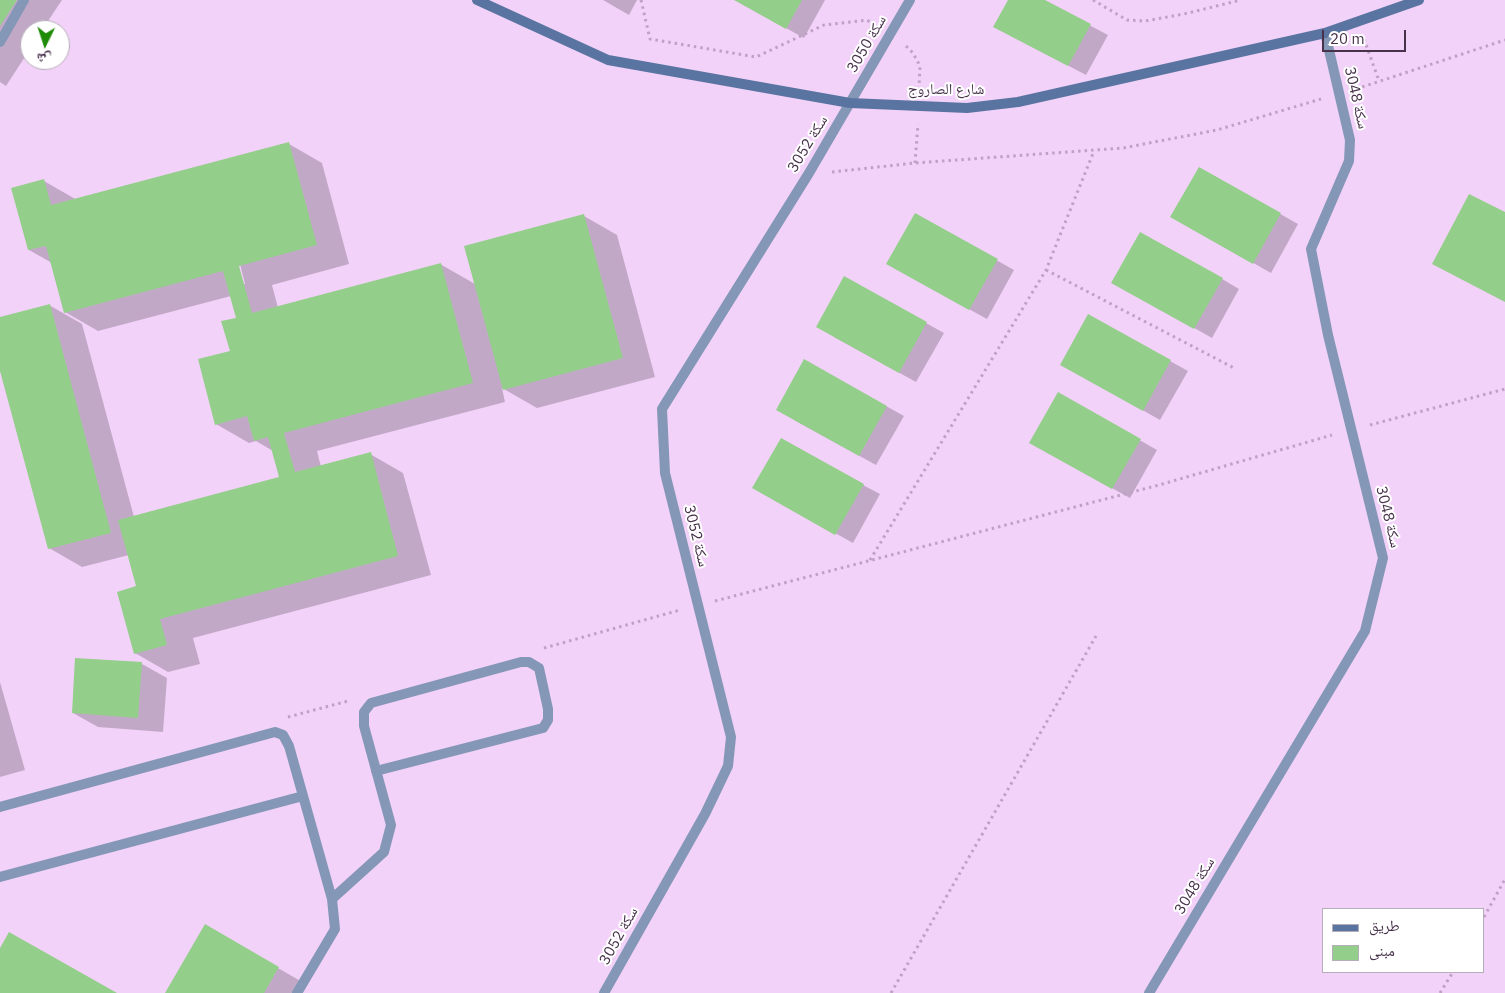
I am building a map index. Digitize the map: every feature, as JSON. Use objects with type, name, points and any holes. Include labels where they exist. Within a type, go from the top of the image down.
[{"type":"main road","name":"شارع الصاروج","points":[[477,0],[608,60],[850,103],[967,108],[1018,102],[1325,34],[1419,0]]},
{"type":"street","points":[[0,42],[24,0]]},
{"type":"street","name":"سكة 3050","points":[[850,103],[910,0]]},
{"type":"street","name":"سكة 3048","points":[[1148,993],[1365,631],[1383,558],[1328,335],[1311,249],[1349,161],[1350,140],[1325,34]]},
{"type":"street","name":"سكة 3052","points":[[604,993],[705,814],[728,766],[731,737],[665,473],[662,409],[809,173],[850,103]]},
{"type":"street","points":[[332,899],[384,852],[391,825],[376,771],[364,726],[364,712],[371,703],[521,662],[530,662],[538,668],[548,709],[548,720],[543,728],[376,771]]},
{"type":"street","points":[[0,806],[275,732],[283,735],[289,746],[332,899],[335,929],[297,993]]},
{"type":"street","points":[[0,877],[303,796]]},
{"type":"path","points":[[641,0],[650,39],[756,57],[824,25],[867,20],[890,36]]},
{"type":"path","points":[[1093,0],[1128,20],[1145,21],[1242,0]]},
{"type":"path","points":[[809,173],[846,172],[915,163],[1123,148],[1217,130],[1339,94],[1505,40]]},
{"type":"path","points":[[869,560],[1046,270],[1094,151]]},
{"type":"path","points":[[1046,270],[1234,368]]},
{"type":"path","points":[[536,650],[698,605],[1159,485],[1351,430],[1505,389]]},
{"type":"path","points":[[891,993],[1096,636]]},
{"type":"path","points":[[280,719],[355,699]]},
{"type":"path","points":[[1485,914],[1505,879]]},
{"type":"path","points":[[1440,993],[1451,973]]},
{"type":"building","points":[[0,0],[17,0],[0,26]]},
{"type":"building","points":[[734,0],[802,0],[786,29]]},
{"type":"building","points":[[1008,0],[1045,0],[1091,24],[1068,66],[993,27]]},
{"type":"building","points":[[289,142],[317,245],[239,266],[252,313],[441,263],[473,383],[284,433],[295,472],[371,452],[398,556],[160,619],[167,645],[134,654],[117,592],[136,586],[118,520],[279,477],[268,437],[254,441],[247,416],[215,425],[198,359],[230,351],[221,321],[236,318],[223,271],[64,313],[46,246],[28,250],[11,188],[44,179],[51,205]]},
{"type":"building","points":[[1199,167],[1281,213],[1253,264],[1170,217]]},
{"type":"building","points":[[1469,194],[1505,212],[1505,302],[1432,264]]},
{"type":"building","points":[[915,213],[998,259],[969,310],[886,264]]},
{"type":"building","points":[[584,214],[623,358],[503,390],[464,246]]},
{"type":"building","points":[[1140,232],[1223,278],[1194,329],[1111,283]]},
{"type":"building","points":[[844,276],[927,322],[899,373],[816,327]]},
{"type":"building","points":[[50,304],[111,533],[48,549],[0,371],[0,317]]},
{"type":"building","points":[[1088,314],[1171,360],[1143,411],[1060,365]]},
{"type":"building","points":[[804,359],[887,406],[859,456],[776,410]]},
{"type":"building","points":[[1058,392],[1141,439],[1112,489],[1029,443]]},
{"type":"building","points":[[781,438],[864,484],[835,535],[752,488]]},
{"type":"building","points":[[75,658],[142,662],[138,718],[72,713]]},
{"type":"building","points":[[205,924],[279,967],[264,993],[165,993]]},
{"type":"building","points":[[9,932],[117,993],[0,993],[0,948]]}]
